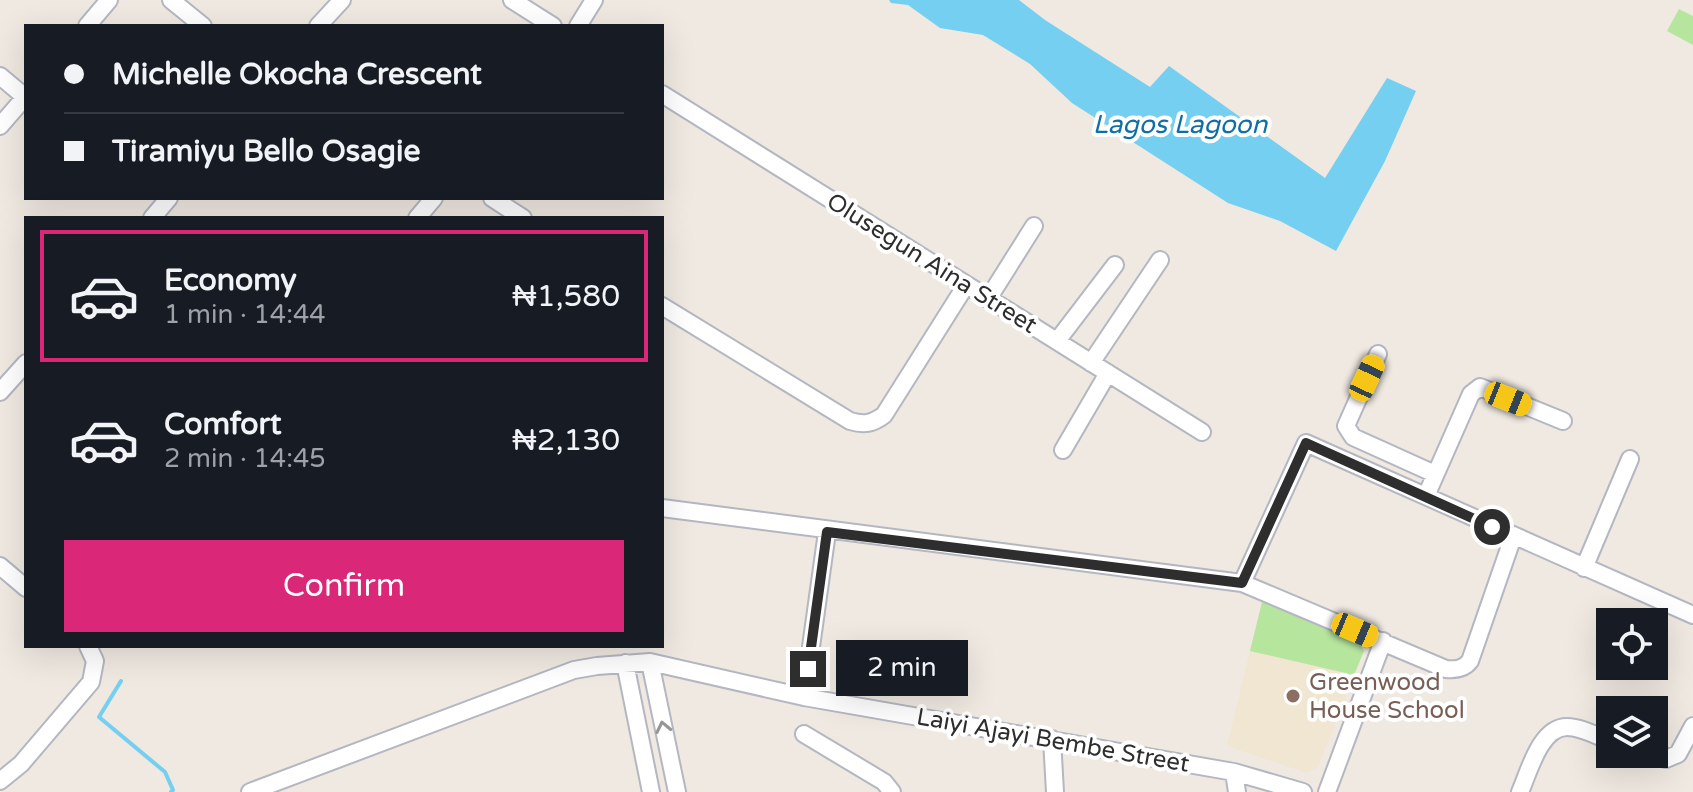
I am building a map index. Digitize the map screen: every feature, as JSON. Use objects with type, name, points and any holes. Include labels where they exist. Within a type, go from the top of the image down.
[{"type":"street","points":[[89,24],[109,0]]},
{"type":"street","points":[[171,0],[201,24]]},
{"type":"street","points":[[320,24],[342,0]]},
{"type":"street","points":[[512,0],[550,24]]},
{"type":"street","points":[[579,24],[594,0]]},
{"type":"street","points":[[0,76],[24,95]]},
{"type":"street","name":"Olusegun Aina Street","points":[[664,95],[1202,432]]},
{"type":"street","points":[[0,126],[24,99]]},
{"type":"street","points":[[154,216],[167,200]]},
{"type":"street","points":[[419,216],[432,200]]},
{"type":"street","points":[[495,200],[520,216]]},
{"type":"street","points":[[988,299],[1034,226]]},
{"type":"street","points":[[1091,363],[1160,260]]},
{"type":"street","points":[[1057,341],[1115,265]]},
{"type":"street","points":[[664,307],[850,421],[862,424],[874,422],[884,415],[966,285]]},
{"type":"street","points":[[1378,354],[1346,426],[1348,432],[1435,474]]},
{"type":"street","points":[[0,392],[24,365]]},
{"type":"street","points":[[1063,450],[1108,373]]},
{"type":"street","points":[[1426,496],[1476,388],[1563,421]]},
{"type":"street","points":[[1242,583],[1306,443],[1693,615]]},
{"type":"street","points":[[1584,568],[1630,459]]},
{"type":"street","points":[[664,508],[827,532],[1242,583],[1446,669],[1466,666],[1470,661],[1513,537]]},
{"type":"street","points":[[804,697],[827,532]]},
{"type":"street","points":[[0,566],[24,586]]},
{"type":"street","points":[[1327,792],[1383,641]]},
{"type":"street","points":[[0,781],[21,764],[91,682],[95,661],[89,648]]},
{"type":"street","points":[[650,662],[677,792]]},
{"type":"street","name":"Laiyi Ajayi Bembe Street","points":[[250,792],[574,670],[650,662],[804,697],[1234,772],[1303,792]]},
{"type":"street","points":[[625,663],[651,792]]},
{"type":"street","points":[[1668,758],[1678,754],[1693,726]]},
{"type":"street","points":[[1520,792],[1544,740],[1553,731],[1565,727],[1596,736]]},
{"type":"street","points":[[804,734],[884,782],[892,792]]},
{"type":"street","points":[[1052,739],[1055,792]]},
{"type":"street","points":[[1234,772],[1237,792]]},
{"type":"shaded area","name":"Greenwood House School","points":[[1262,602],[1358,641],[1364,651],[1318,767],[1307,773],[1227,746]]},
{"type":"green space","points":[[1679,9],[1693,16],[1693,45],[1667,31]]},
{"type":"green space","points":[[1262,602],[1358,641],[1364,651],[1354,675],[1250,651]]},
{"type":"water","name":"Lagos Lagoon","points":[[889,0],[1019,0],[1150,87],[1169,66],[1325,178],[1387,78],[1416,91],[1385,161],[1336,251],[1280,221],[1228,203],[1072,103],[1030,64],[983,35],[940,28],[908,5]]},
{"type":"waterway","points":[[121,681],[99,717],[165,772],[173,790],[171,792]]},
{"type":"place","name":"Greenwood House School","points":[[1293,696]]},
{"type":"route","points":[[808,669],[827,532],[1242,583],[1306,443],[1492,527]]}]
